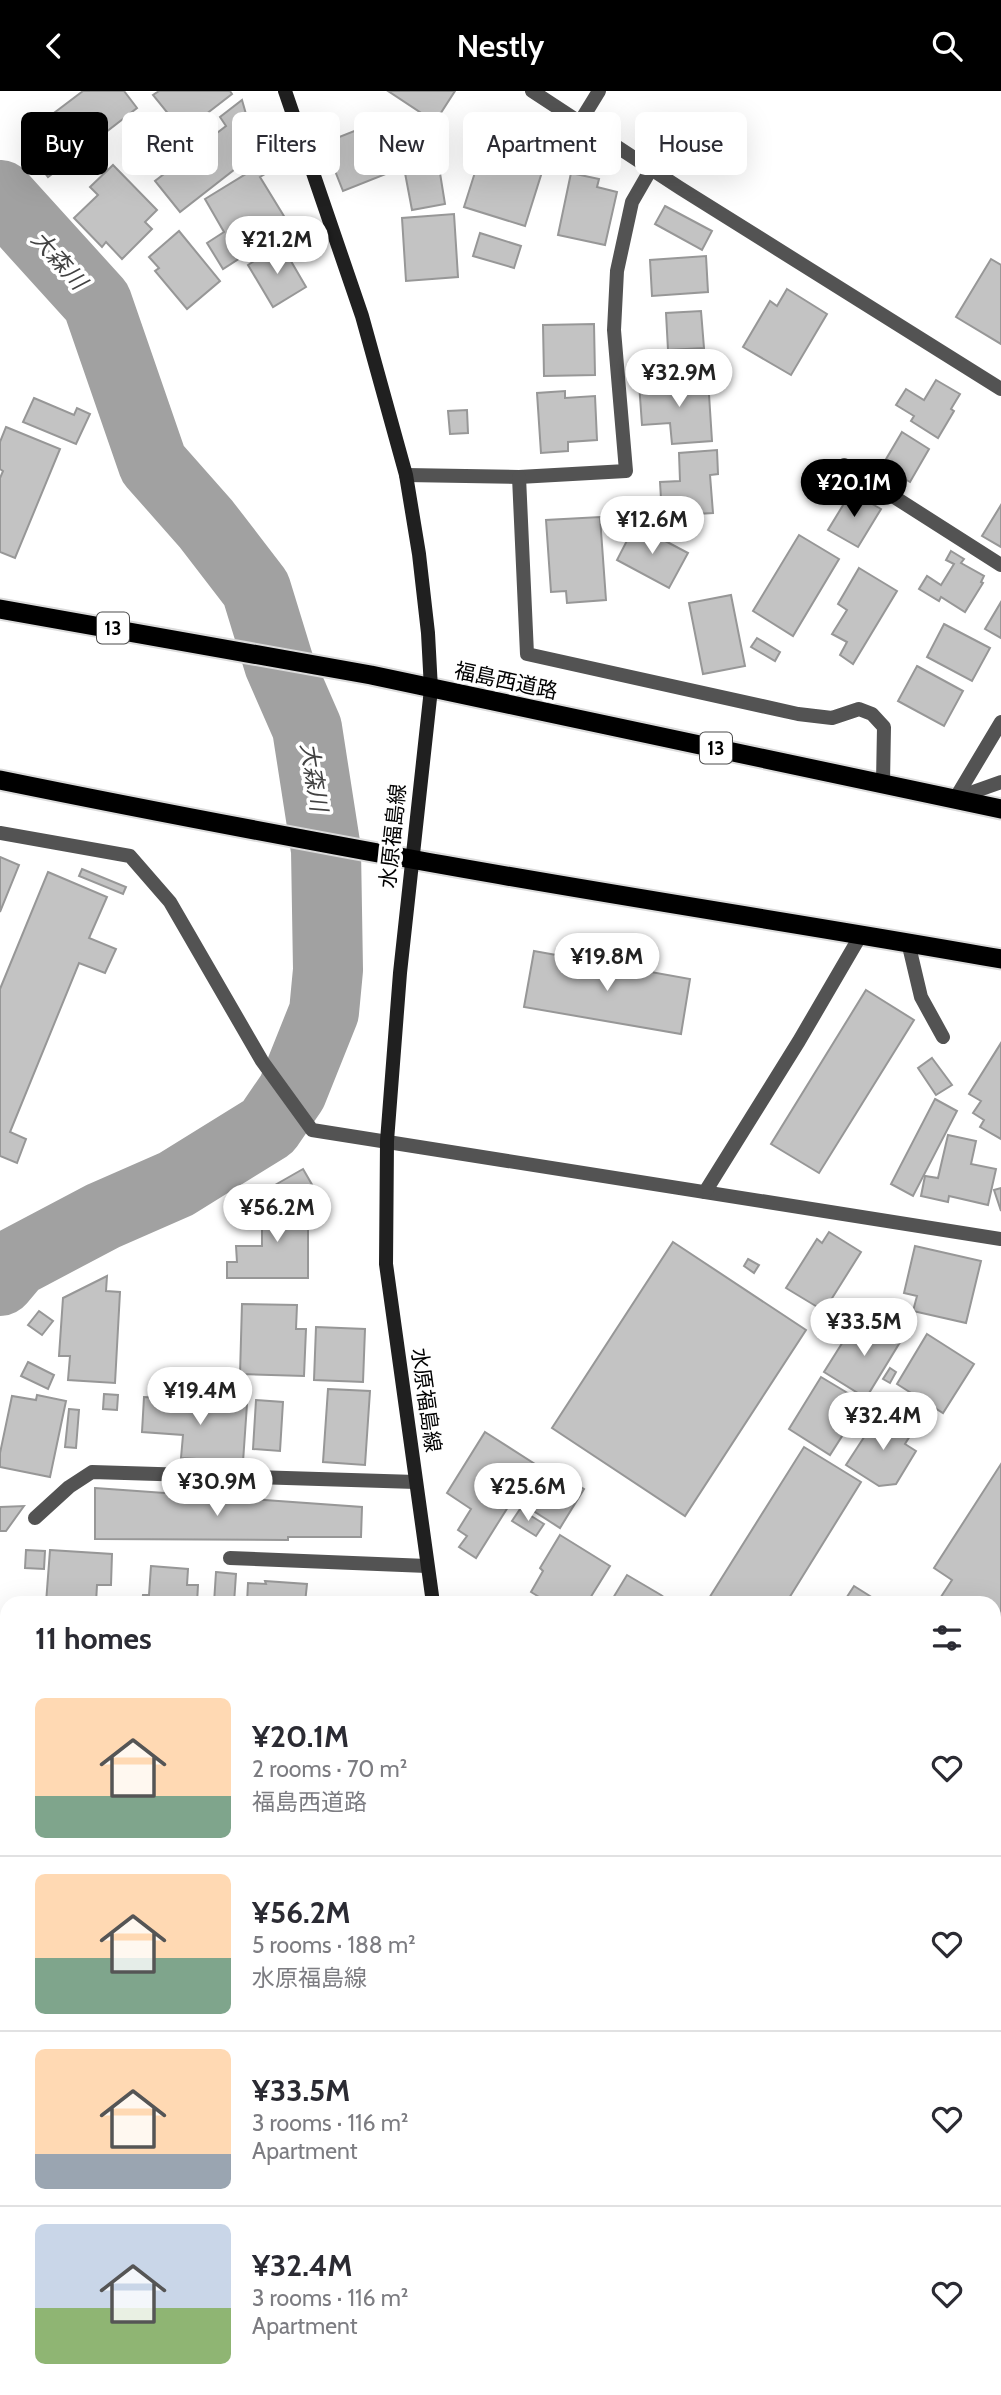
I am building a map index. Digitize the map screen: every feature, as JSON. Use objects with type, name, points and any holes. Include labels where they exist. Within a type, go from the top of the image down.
[{"type":"highway","name":"福島西道路","points":[[0,609],[371,675],[1001,809]]},
{"type":"highway","points":[[0,780],[216,824],[1001,959]]},
{"type":"main road","name":"水原福島線","points":[[285,91],[362,316],[406,475],[425,607],[431,689],[412,859],[387,1141],[386,1264],[432,1596]]},
{"type":"street","points":[[532,91],[565,112]]},
{"type":"street","points":[[586,112],[599,91]]},
{"type":"street","points":[[406,475],[519,477],[626,471],[614,330],[617,271],[632,202],[648,175]]},
{"type":"street","points":[[661,175],[1001,389]]},
{"type":"street","points":[[844,465],[1001,565]]},
{"type":"street","points":[[519,477],[527,655],[798,714],[832,718],[859,709],[872,714],[884,727],[883,782]]},
{"type":"street","points":[[955,799],[1001,722]]},
{"type":"street","points":[[955,799],[1001,782]]},
{"type":"street","points":[[0,833],[130,856],[170,902],[262,1061],[312,1130],[1001,1239]]},
{"type":"street","points":[[705,1192],[799,1041],[862,933]]},
{"type":"street","points":[[908,942],[921,997],[943,1037]]},
{"type":"street","points":[[35,1518],[68,1487],[92,1472],[416,1482]]},
{"type":"street","points":[[230,1558],[427,1566]]},
{"type":"building","points":[[83,91],[124,91],[137,108],[132,112],[122,112],[122,120],[108,130],[108,112],[55,112]]},
{"type":"building","points":[[159,91],[230,91],[232,94],[209,112],[167,112],[153,95]]},
{"type":"building","points":[[388,91],[455,91],[441,112],[420,112]]},
{"type":"building","points":[[242,100],[245,112],[232,112],[232,171],[180,212],[155,181],[163,175],[218,175],[218,132],[226,126],[220,117]]},
{"type":"building","points":[[354,131],[354,175],[383,175],[343,191],[337,175],[340,175],[340,137]]},
{"type":"building","points":[[113,165],[157,210],[145,222],[152,229],[122,259],[106,242],[102,247],[74,218],[98,195],[90,187],[103,175],[108,175],[108,170]]},
{"type":"building","points":[[244,175],[263,175],[260,177],[290,226],[223,269],[207,243],[224,232],[205,199]]},
{"type":"building","points":[[405,175],[440,175],[445,204],[412,210]]},
{"type":"building","points":[[474,175],[541,175],[525,226],[464,207]]},
{"type":"building","points":[[571,175],[599,179],[597,187],[617,192],[605,245],[558,235]]},
{"type":"building","points":[[665,206],[712,231],[702,250],[655,224]]},
{"type":"building","points":[[454,214],[458,277],[406,281],[402,218]]},
{"type":"building","points":[[179,231],[220,281],[187,309],[155,271],[159,268],[149,257]]},
{"type":"building","points":[[480,233],[521,246],[514,268],[473,256]]},
{"type":"building","points":[[281,244],[306,287],[273,307],[248,265]]},
{"type":"building","points":[[706,256],[708,292],[652,296],[650,260]]},
{"type":"building","points":[[991,259],[1001,265],[1001,344],[956,317]]},
{"type":"building","points":[[787,289],[827,314],[791,375],[743,347],[770,301],[777,306]]},
{"type":"building","points":[[701,311],[704,348],[668,350],[666,313]]},
{"type":"building","points":[[594,324],[595,375],[544,376],[543,325]]},
{"type":"building","points":[[708,379],[712,441],[672,444],[670,423],[642,425],[639,383]]},
{"type":"building","points":[[936,380],[960,394],[951,409],[954,411],[938,438],[911,421],[914,416],[896,405],[906,389],[924,400]]},
{"type":"building","points":[[565,391],[565,398],[595,396],[597,440],[568,442],[568,451],[541,453],[537,393]]},
{"type":"building","points":[[34,398],[74,415],[77,408],[90,414],[76,444],[23,422]]},
{"type":"building","points":[[467,410],[468,433],[450,434],[448,411]]},
{"type":"building","points":[[6,427],[60,449],[15,558],[0,552],[0,478],[3,471],[0,469],[0,442]]},
{"type":"building","points":[[902,432],[929,449],[910,482],[882,466]]},
{"type":"building","points":[[717,450],[718,474],[710,475],[713,513],[662,516],[660,482],[680,481],[679,453]]},
{"type":"building","points":[[851,492],[881,509],[858,547],[828,530]]},
{"type":"building","points":[[1001,505],[1001,547],[982,536]]},
{"type":"building","points":[[600,517],[606,600],[567,603],[566,591],[551,592],[546,520]]},
{"type":"building","points":[[635,525],[688,553],[669,588],[617,560]]},
{"type":"building","points":[[799,535],[839,559],[793,636],[753,611]]},
{"type":"building","points":[[951,551],[964,559],[961,563],[984,576],[981,582],[983,583],[965,612],[941,597],[939,601],[919,589],[927,576],[941,585],[954,564],[946,560]]},
{"type":"building","points":[[859,568],[897,591],[853,664],[840,655],[847,642],[832,634],[847,610],[838,604]]},
{"type":"building","points":[[731,595],[745,666],[703,674],[689,603]]},
{"type":"building","points":[[1001,602],[1001,638],[985,629]]},
{"type":"building","points":[[944,624],[990,648],[972,681],[927,657]]},
{"type":"building","points":[[757,638],[780,652],[775,661],[751,647]]},
{"type":"building","points":[[917,666],[963,691],[944,726],[898,701]]},
{"type":"building","points":[[0,857],[19,865],[0,912]]},
{"type":"building","points":[[82,869],[126,887],[123,894],[79,876]]},
{"type":"building","points":[[48,872],[107,897],[89,938],[116,949],[105,973],[79,963],[10,1132],[26,1139],[17,1163],[0,1156],[0,989]]},
{"type":"building","points":[[534,951],[690,979],[681,1034],[524,1007]]},
{"type":"building","points":[[866,990],[914,1020],[819,1173],[771,1144]]},
{"type":"building","points":[[1001,1043],[1001,1139],[980,1127],[984,1120],[973,1113],[981,1101],[969,1094]]},
{"type":"building","points":[[932,1058],[952,1085],[936,1095],[918,1068]]},
{"type":"building","points":[[935,1099],[957,1111],[913,1196],[891,1184]]},
{"type":"building","points":[[948,1135],[976,1141],[971,1164],[996,1169],[988,1205],[949,1196],[948,1202],[921,1196],[925,1176],[938,1178]]},
{"type":"building","points":[[303,1169],[314,1188],[280,1193],[275,1185]]},
{"type":"building","points":[[1001,1188],[1001,1211],[994,1190]]},
{"type":"building","points":[[262,1199],[308,1199],[308,1278],[227,1278],[227,1262],[237,1262],[236,1246],[262,1246]]},
{"type":"building","points":[[829,1232],[861,1252],[824,1311],[786,1288],[817,1239],[822,1243]]},
{"type":"building","points":[[673,1242],[806,1330],[685,1516],[552,1428]]},
{"type":"building","points":[[915,1246],[981,1261],[966,1323],[913,1311],[917,1296],[904,1293]]},
{"type":"building","points":[[748,1259],[759,1265],[754,1273],[744,1266]]},
{"type":"building","points":[[107,1276],[106,1291],[120,1292],[115,1383],[68,1380],[70,1356],[59,1356],[63,1298]]},
{"type":"building","points":[[242,1304],[297,1305],[296,1329],[306,1329],[304,1376],[240,1374]]},
{"type":"building","points":[[39,1311],[53,1321],[42,1335],[28,1325]]},
{"type":"building","points":[[879,1324],[887,1329],[890,1325],[905,1334],[866,1398],[824,1372],[851,1329],[857,1332],[861,1326],[873,1333]]},
{"type":"building","points":[[316,1327],[365,1329],[363,1382],[314,1380]]},
{"type":"building","points":[[927,1334],[974,1364],[943,1413],[897,1384]]},
{"type":"building","points":[[28,1362],[54,1375],[48,1389],[21,1376]]},
{"type":"building","points":[[890,1368],[896,1372],[890,1383],[883,1379]]},
{"type":"building","points":[[821,1377],[851,1395],[846,1404],[858,1411],[830,1455],[789,1429]]},
{"type":"building","points":[[328,1389],[370,1391],[365,1465],[323,1462]]},
{"type":"building","points":[[104,1394],[118,1395],[117,1410],[103,1409]]},
{"type":"building","points":[[37,1395],[66,1401],[50,1477],[0,1467],[0,1453],[12,1396],[36,1400]]},
{"type":"building","points":[[144,1397],[247,1404],[243,1462],[181,1458],[183,1435],[142,1432]]},
{"type":"building","points":[[256,1400],[283,1402],[280,1451],[253,1449]]},
{"type":"building","points":[[69,1409],[79,1410],[76,1448],[65,1447]]},
{"type":"building","points":[[881,1411],[913,1431],[905,1444],[916,1451],[896,1484],[879,1486],[846,1465]]},
{"type":"building","points":[[485,1432],[535,1464],[476,1558],[459,1547],[467,1536],[458,1530],[471,1509],[447,1493]]},
{"type":"building","points":[[804,1447],[861,1482],[790,1596],[710,1596]]},
{"type":"building","points":[[1001,1464],[1001,1596],[942,1596],[952,1580],[934,1568]]},
{"type":"building","points":[[548,1466],[584,1489],[560,1528],[524,1505]]},
{"type":"building","points":[[95,1488],[362,1507],[361,1537],[288,1537],[288,1540],[95,1539]]},
{"type":"building","points":[[24,1506],[6,1531],[0,1531],[0,1507]]},
{"type":"building","points":[[520,1509],[544,1524],[536,1536],[512,1521]]},
{"type":"building","points":[[560,1535],[610,1566],[591,1596],[538,1596],[531,1592],[543,1571],[540,1568]]},
{"type":"building","points":[[26,1550],[45,1551],[44,1569],[25,1568]]},
{"type":"building","points":[[50,1550],[112,1554],[111,1585],[97,1585],[96,1596],[47,1596]]},
{"type":"building","points":[[151,1566],[188,1569],[187,1585],[198,1585],[197,1596],[143,1596],[149,1595]]},
{"type":"building","points":[[216,1572],[236,1574],[234,1596],[214,1596]]},
{"type":"building","points":[[627,1575],[662,1596],[614,1596]]},
{"type":"building","points":[[265,1581],[307,1584],[306,1596],[247,1596],[248,1583],[266,1584]]},
{"type":"building","points":[[854,1586],[870,1596],[848,1596]]},
{"type":"waterway","name":"大森川","points":[[0,195],[97,302],[153,464],[206,524],[256,589],[279,664],[307,728],[326,850],[328,970],[324,1012],[292,1092],[268,1127],[176,1184],[103,1216],[16,1262],[0,1281]]}]
